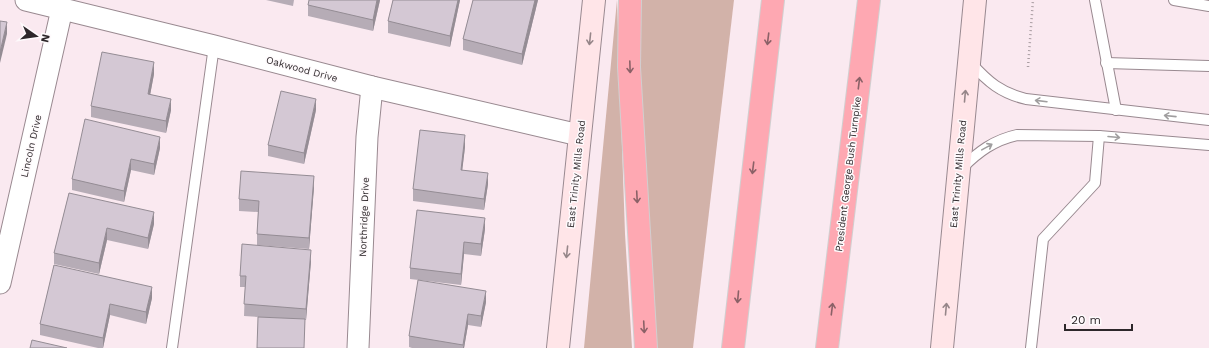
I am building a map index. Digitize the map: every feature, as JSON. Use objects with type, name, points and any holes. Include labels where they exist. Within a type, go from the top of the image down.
[{"type":"highway","points":[[630,0],[629,67],[646,348]]},
{"type":"highway","points":[[733,348],[773,0]]},
{"type":"highway","name":"President George Bush Turnpike","points":[[827,348],[869,0]]},
{"type":"main road","name":"East Trinity Mills Road","points":[[558,348],[594,0]]},
{"type":"main road","name":"East Trinity Mills Road","points":[[942,348],[968,60],[975,0]]},
{"type":"street","name":"Oakwood Drive","points":[[26,0],[214,46],[372,87],[579,135]]},
{"type":"street","name":"Lincoln Drive","points":[[0,283],[62,8]]},
{"type":"street","name":"Northridge Drive","points":[[358,348],[367,137],[372,87]]},
{"type":"lane","points":[[1095,0],[1116,110]]},
{"type":"lane","points":[[1174,0],[1209,6]]},
{"type":"lane","points":[[172,348],[214,46]]},
{"type":"lane","points":[[968,60],[989,83],[1013,96],[1116,110],[1209,120]]},
{"type":"lane","points":[[1106,63],[1209,66]]},
{"type":"lane","points":[[958,172],[979,151],[1004,138],[1016,135],[1099,136],[1209,145]]},
{"type":"lane","points":[[1031,348],[1043,239],[1095,184],[1099,136]]},
{"type":"path","points":[[1028,67],[1033,0]]},
{"type":"shaded area","points":[[617,0],[625,234],[632,348],[584,348]]},
{"type":"shaded area","points":[[640,0],[734,0],[693,348],[657,348],[639,53]]},
{"type":"building","points":[[309,0],[377,0],[373,20],[308,5]]},
{"type":"building","points":[[393,0],[458,0],[450,36],[388,21]]},
{"type":"building","points":[[473,0],[535,0],[522,54],[463,39]]},
{"type":"building","points":[[0,21],[7,22],[0,52]]},
{"type":"building","points":[[102,52],[154,62],[148,94],[171,99],[166,121],[91,106]]},
{"type":"building","points":[[281,91],[316,99],[304,153],[268,145]]},
{"type":"building","points":[[85,119],[160,137],[154,164],[131,159],[124,191],[72,179]]},
{"type":"building","points":[[420,130],[465,135],[461,170],[488,173],[484,199],[413,189]]},
{"type":"building","points":[[241,171],[314,176],[309,238],[257,234],[259,201],[239,199]]},
{"type":"building","points":[[69,193],[154,212],[148,238],[107,228],[99,263],[54,253]]},
{"type":"building","points":[[417,210],[485,218],[481,244],[464,242],[461,274],[410,268]]},
{"type":"building","points":[[242,244],[311,250],[306,309],[244,304],[246,276],[240,276]]},
{"type":"building","points":[[54,265],[152,287],[146,312],[110,304],[103,338],[40,324]]},
{"type":"building","points":[[418,280],[486,291],[481,316],[468,314],[463,345],[409,336]]},
{"type":"building","points":[[258,317],[305,319],[304,348],[257,348]]},
{"type":"building","points":[[32,340],[67,348],[30,348]]}]
